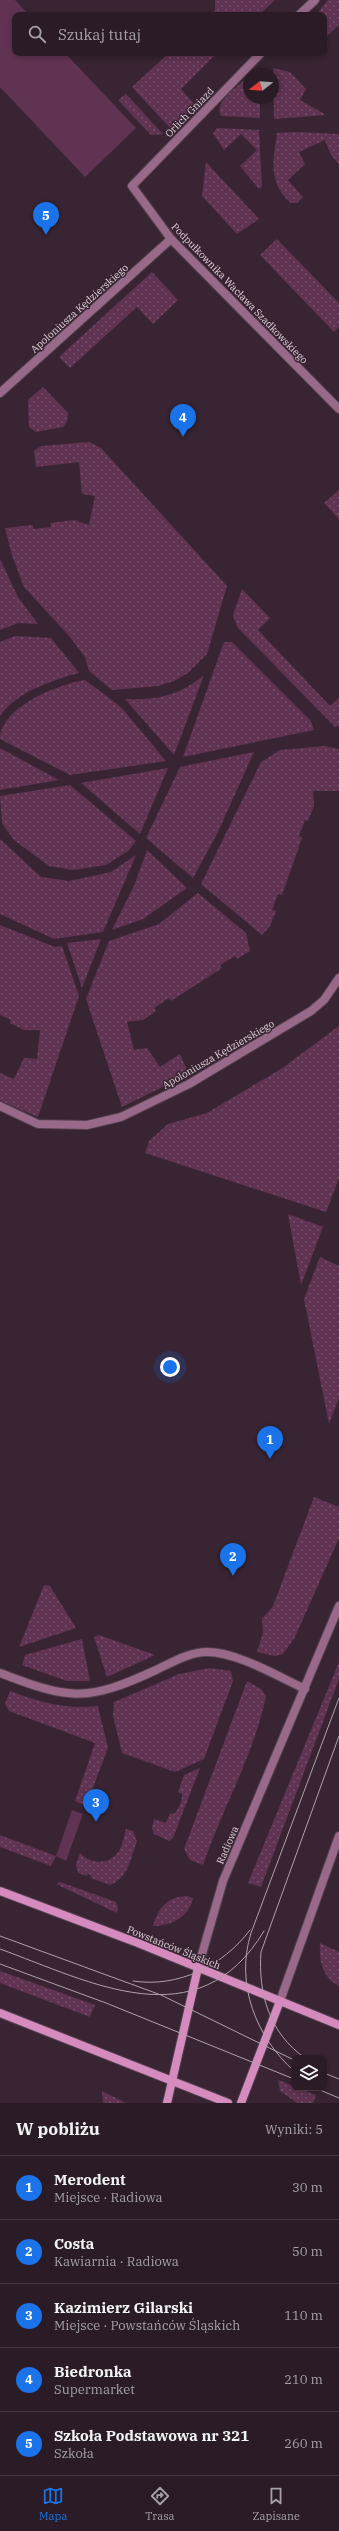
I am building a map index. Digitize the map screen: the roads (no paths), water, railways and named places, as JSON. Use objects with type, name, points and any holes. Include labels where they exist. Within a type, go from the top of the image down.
[{"type":"main road","name":"Powstańców Śląskich","points":[[0,1891],[339,2025]]},
{"type":"main road","name":"Radiowa","points":[[167,2103],[171,2080],[198,1968]]},
{"type":"main road","points":[[241,2103],[280,2001]]},
{"type":"main road","points":[[0,2013],[228,2103]]},
{"type":"street","points":[[302,12],[314,0]]},
{"type":"street","name":"Orlich Gniazd","points":[[132,186],[258,56]]},
{"type":"street","name":"Podpułkownika Wacława Szadkowskiego","points":[[132,186],[171,239],[339,409]]},
{"type":"street","name":"Apoloniusza Kędzierskiego","points":[[0,392],[171,239]]},
{"type":"street","name":"Apoloniusza Kędzierskiego","points":[[0,1106],[38,1124],[87,1125],[121,1117],[189,1084],[311,1011],[324,1000],[339,978]]},
{"type":"street","name":"Radiowa","points":[[198,1968],[223,1881],[339,1606]]},
{"type":"street","points":[[0,1673],[57,1693],[92,1694],[118,1687],[190,1656],[214,1652],[231,1656],[305,1689]]},
{"type":"street","points":[[280,2001],[339,1836]]},
{"type":"tram line","points":[[291,2068],[269,2042],[259,2026],[252,2008],[246,1971],[247,1952],[251,1933],[339,1698]]},
{"type":"tram line","points":[[301,2055],[283,2037],[274,2024],[268,2011],[262,1982],[261,1952],[339,1736]]},
{"type":"tram line","points":[[133,1981],[166,1981],[198,1972],[227,1954],[250,1930]]},
{"type":"tram line","points":[[0,1949],[70,1976],[106,1987],[141,1994],[175,1994],[208,1985],[237,1965],[264,1931]]},
{"type":"tram line","points":[[0,1936],[161,1995],[291,2059]]},
{"type":"tram line","points":[[0,1964],[106,2003],[291,2078]]},
{"type":"tram line","points":[[327,2074],[339,2079]]},
{"type":"tram line","points":[[322,2091],[339,2098]]},
{"type":"place","name":"Szkoła Podstawowa nr 321","points":[[46,235]]},
{"type":"place","name":"Biedronka","points":[[183,437]]},
{"type":"place","name":"Merodent","points":[[270,1459]]},
{"type":"place","name":"Costa","points":[[233,1576]]},
{"type":"place","name":"Kazimierz Gilarski","points":[[96,1822]]}]
